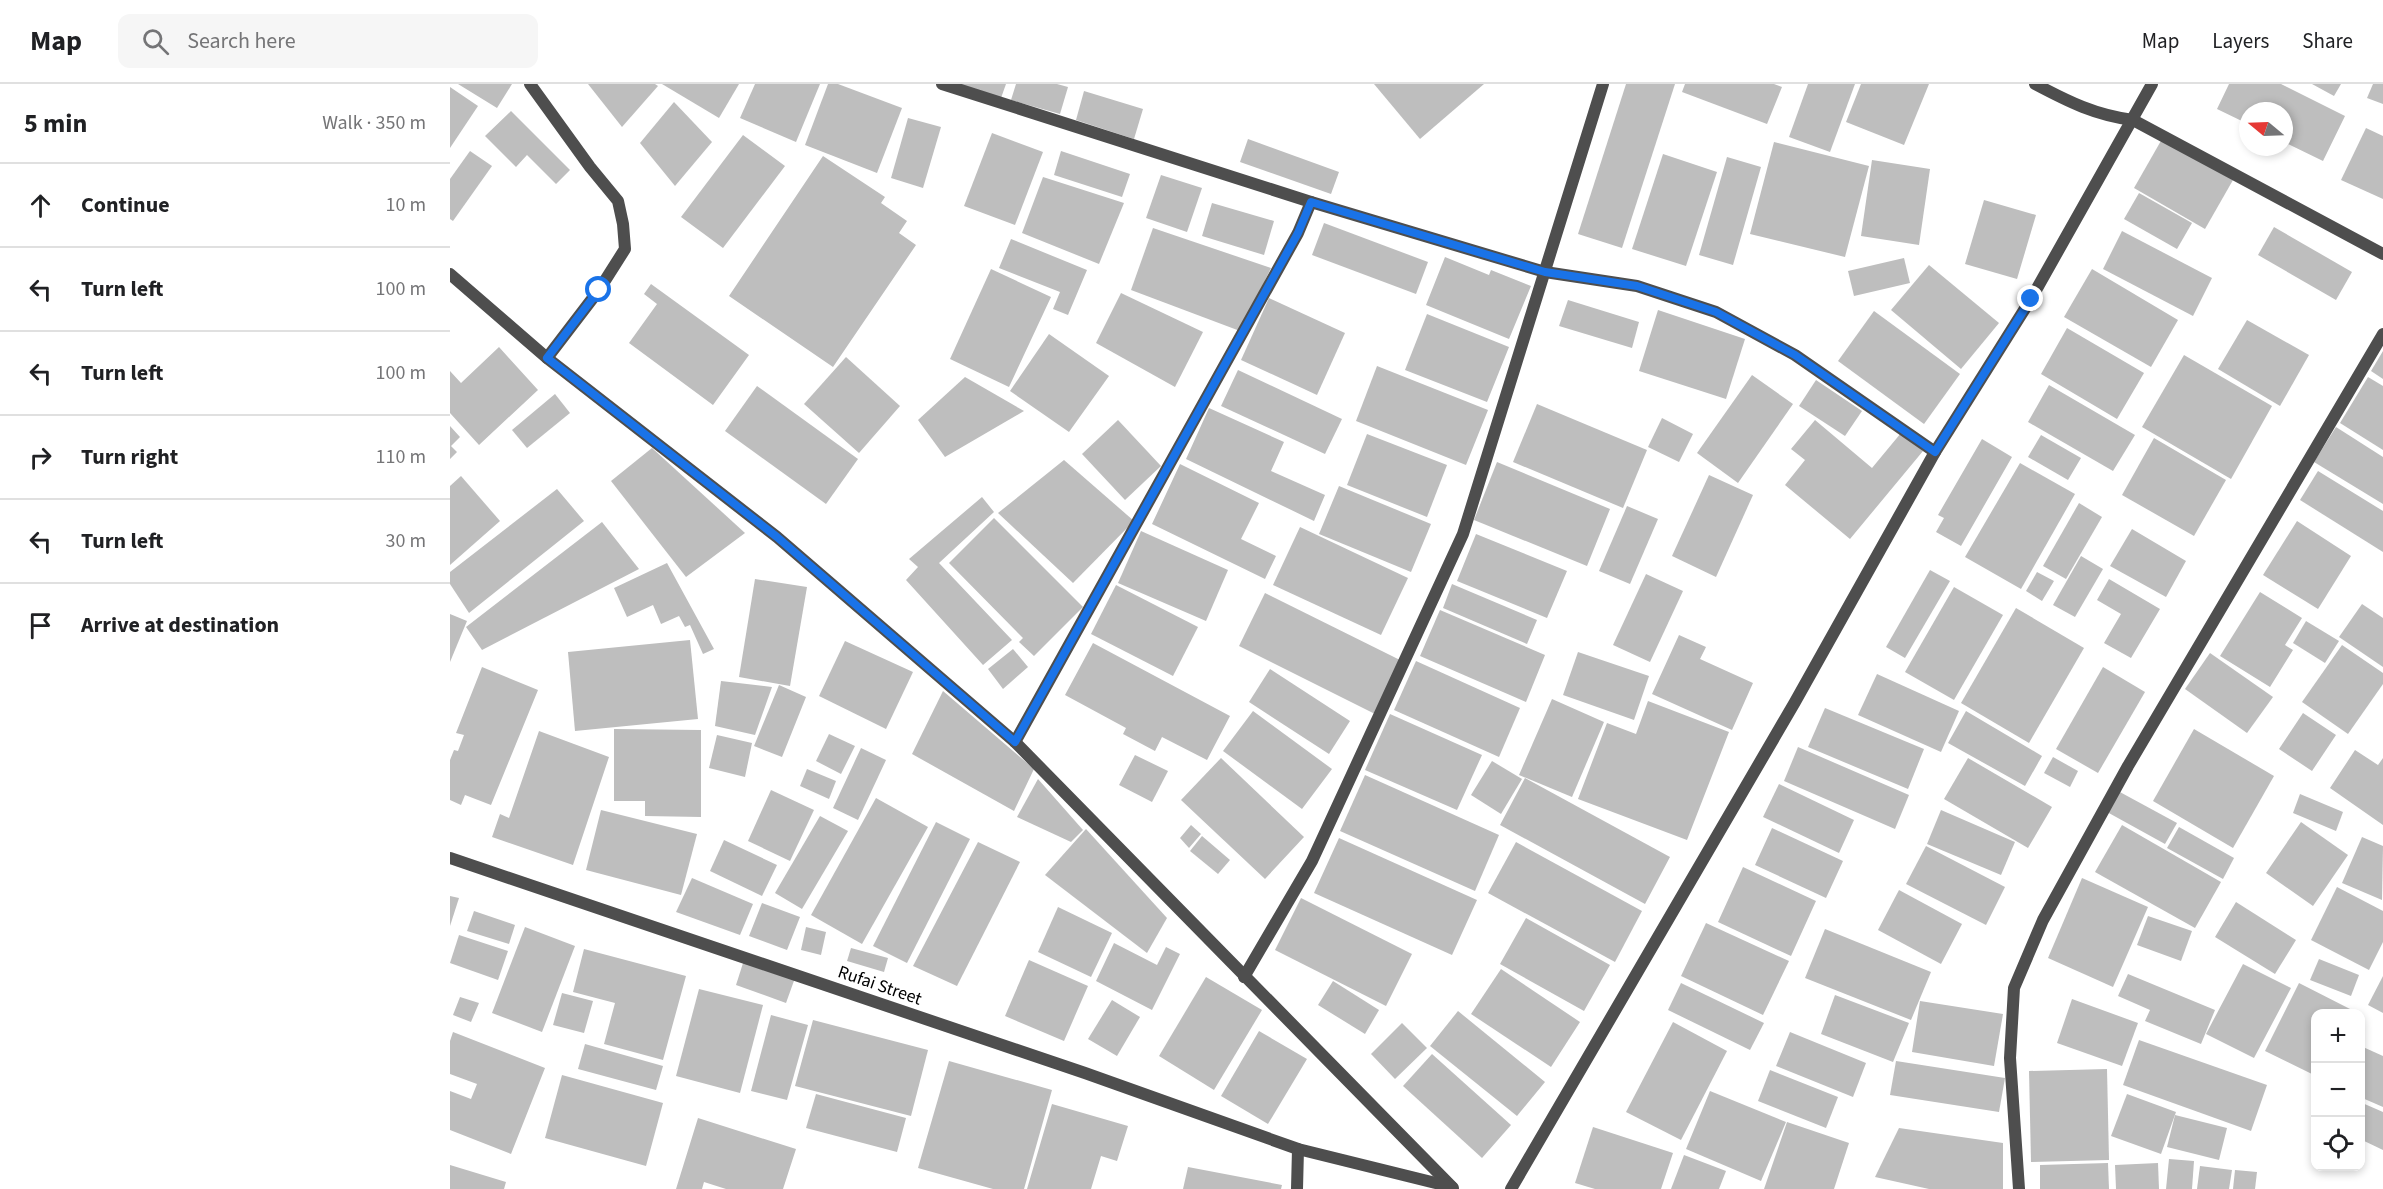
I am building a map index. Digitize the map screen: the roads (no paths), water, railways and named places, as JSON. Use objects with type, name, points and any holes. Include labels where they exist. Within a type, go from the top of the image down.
[{"type":"street","points":[[530,84],[590,167],[618,201],[625,249],[599,290],[547,358]]},
{"type":"street","points":[[942,84],[1311,202],[1545,272],[1637,286],[1716,312],[1795,355],[1935,452]]},
{"type":"street","points":[[1244,977],[1312,861],[1463,534],[1603,84]]},
{"type":"street","points":[[2035,84],[2081,108],[2109,117],[2133,120],[2383,254]]},
{"type":"street","points":[[1511,1189],[1772,742],[1935,452],[2031,299],[2152,84]]},
{"type":"street","points":[[1015,742],[1298,233],[1311,202]]},
{"type":"street","points":[[450,274],[547,358],[777,537],[1015,742],[1454,1188]]},
{"type":"street","points":[[2019,1189],[2010,1058],[2014,988],[2043,920],[2128,765],[2383,334]]},
{"type":"street","name":"Rufai Street","points":[[450,858],[1085,1073],[1298,1149],[1454,1188]]},
{"type":"street","points":[[1297,1189],[1298,1149]]}]
